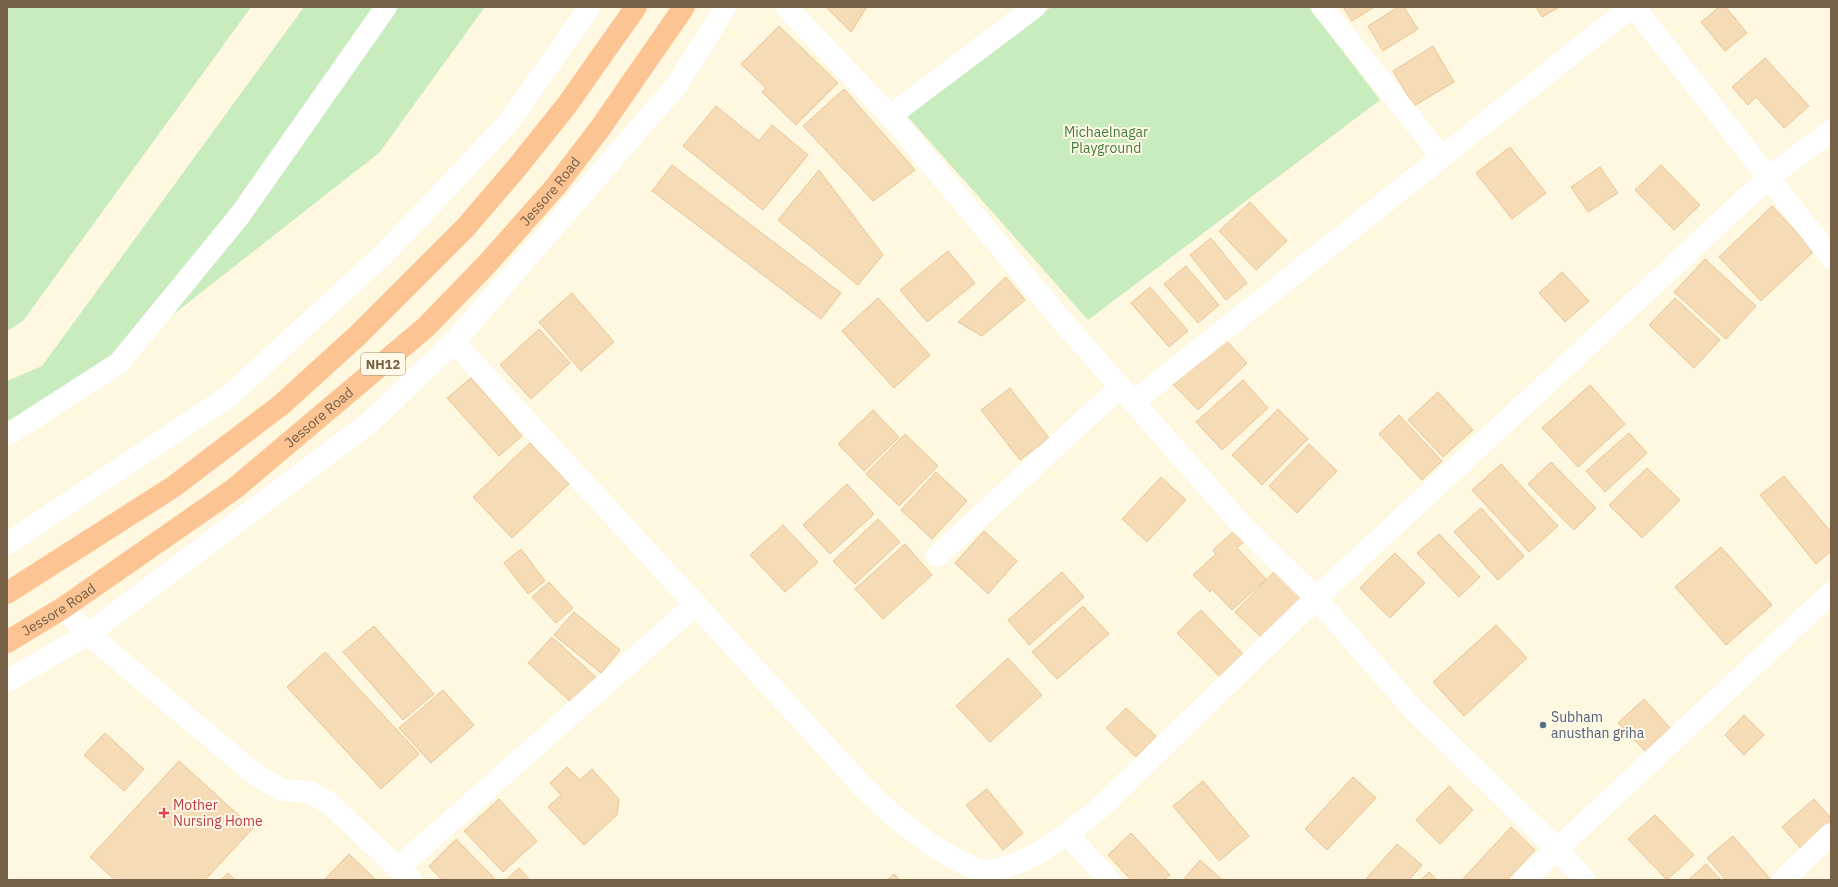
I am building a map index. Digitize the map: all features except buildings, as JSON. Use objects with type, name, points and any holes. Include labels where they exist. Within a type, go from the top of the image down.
[{"type":"highway","name":"NH12","points":[[7,593],[173,488],[281,405],[357,336],[466,227],[514,171],[566,105],[636,7]]},
{"type":"highway","name":"Jessore Road","points":[[7,642],[63,608],[234,489],[426,327],[487,264],[556,186],[601,127],[684,7]]},
{"type":"street","points":[[7,435],[119,363],[240,215],[386,7]]},
{"type":"street","points":[[7,544],[228,397],[384,254],[508,123],[590,7]]},
{"type":"street","points":[[7,682],[88,634],[368,423],[454,342],[677,85],[726,7]]},
{"type":"street","points":[[786,7],[890,116],[1064,323],[1239,522],[1316,598],[1413,709],[1557,849],[1585,880]]},
{"type":"street","points":[[890,116],[1035,7]]},
{"type":"street","points":[[1322,7],[1442,158]]},
{"type":"street","points":[[937,556],[1127,395],[1442,158],[1633,7],[1736,135],[1831,257]]},
{"type":"street","points":[[454,342],[868,792],[910,832],[951,858],[983,872],[1013,872],[1067,834],[1100,808],[1316,598],[1768,178],[1831,131]]},
{"type":"street","points":[[1524,880],[1831,593]]},
{"type":"street","points":[[63,608],[88,634],[256,775],[282,790],[309,792],[329,803],[404,874],[696,604]]},
{"type":"street","points":[[1067,834],[1109,880]]},
{"type":"street","points":[[1783,880],[1831,834]]},
{"type":"green space","points":[[7,7],[251,7],[23,321],[7,331]]},
{"type":"green space","points":[[304,7],[485,7],[379,153],[175,313],[7,433],[7,381],[42,366]]},
{"type":"green space","name":"Michaelnagar Playground","points":[[1051,7],[1309,7],[1380,100],[1088,320],[907,116]]},
{"type":"place","name":"Subham anusthan griha","points":[[1543,725]]},
{"type":"place","name":"Mother Nursing Home","points":[[164,813]]}]
